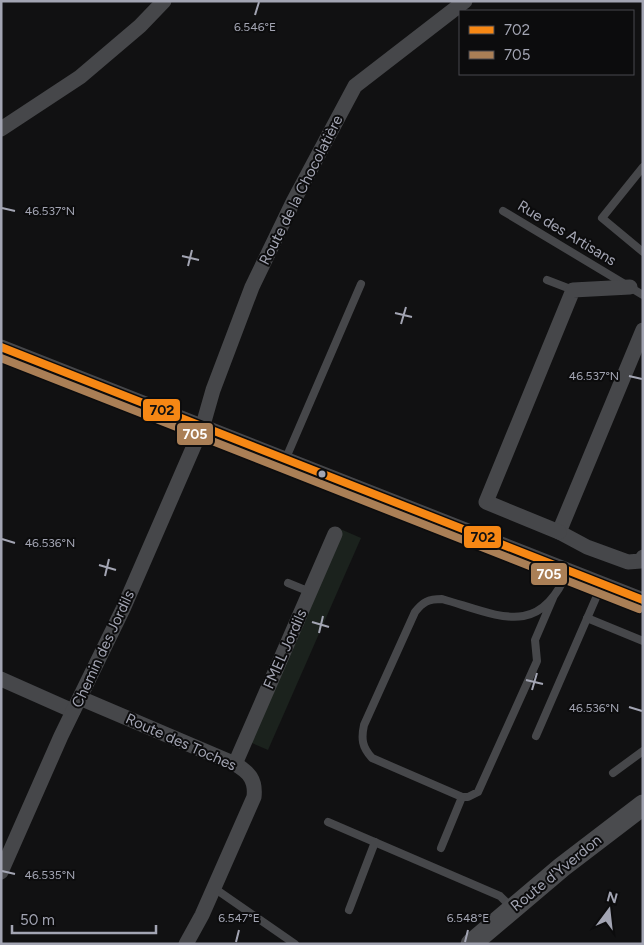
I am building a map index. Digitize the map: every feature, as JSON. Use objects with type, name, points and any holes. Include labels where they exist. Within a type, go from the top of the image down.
[{"type":"main road","name":"Route d'Yverdon","points":[[471,944],[587,847],[643,805]]},
{"type":"street","points":[[1,129],[80,77],[140,26],[164,1]]},
{"type":"street","name":"Route de la Chocolatière","points":[[202,426],[213,390],[252,287],[293,202],[354,86],[465,1]]},
{"type":"street","points":[[639,291],[572,290],[486,502],[559,532],[587,547],[628,562],[641,560],[643,557]]},
{"type":"street","points":[[559,532],[643,330]]},
{"type":"street","points":[[1,347],[643,600]]},
{"type":"street","name":"Chemin des Jordils","points":[[1,872],[73,711],[122,609],[202,426]]},
{"type":"street","name":"FMEL Jordils","points":[[235,764],[335,534]]},
{"type":"street","points":[[1,679],[73,711]]},
{"type":"street","name":"Route des Toches","points":[[80,698],[235,764],[250,775],[254,783],[254,797],[196,928],[186,944]]},
{"type":"lane","points":[[643,167],[602,218],[643,252]]},
{"type":"lane","name":"Rue des Artisans","points":[[503,211],[639,291]]},
{"type":"lane","points":[[547,280],[572,290]]},
{"type":"lane","points":[[286,458],[362,284]]},
{"type":"lane","points":[[553,598],[542,608],[525,616],[508,618],[442,599],[431,599],[422,603],[415,612],[364,724],[362,743],[364,750],[372,758],[462,796],[473,796],[481,788],[537,661],[536,640],[553,598],[568,570]]},
{"type":"lane","points":[[288,583],[310,592]]},
{"type":"lane","points":[[536,736],[602,584]]},
{"type":"lane","points":[[587,618],[643,641]]},
{"type":"lane","points":[[613,773],[643,752]]},
{"type":"lane","points":[[441,848],[462,796]]},
{"type":"lane","points":[[328,822],[500,896],[512,908]]},
{"type":"lane","points":[[349,910],[375,842]]},
{"type":"lane","points":[[214,888],[296,944]]},
{"type":"shaded area","points":[[338,528],[361,538],[268,750],[245,740]]},
{"type":"transit line","name":"702","points":[[1,347],[643,600]]},
{"type":"transit line","name":"705","points":[[1,358],[639,609]]}]
